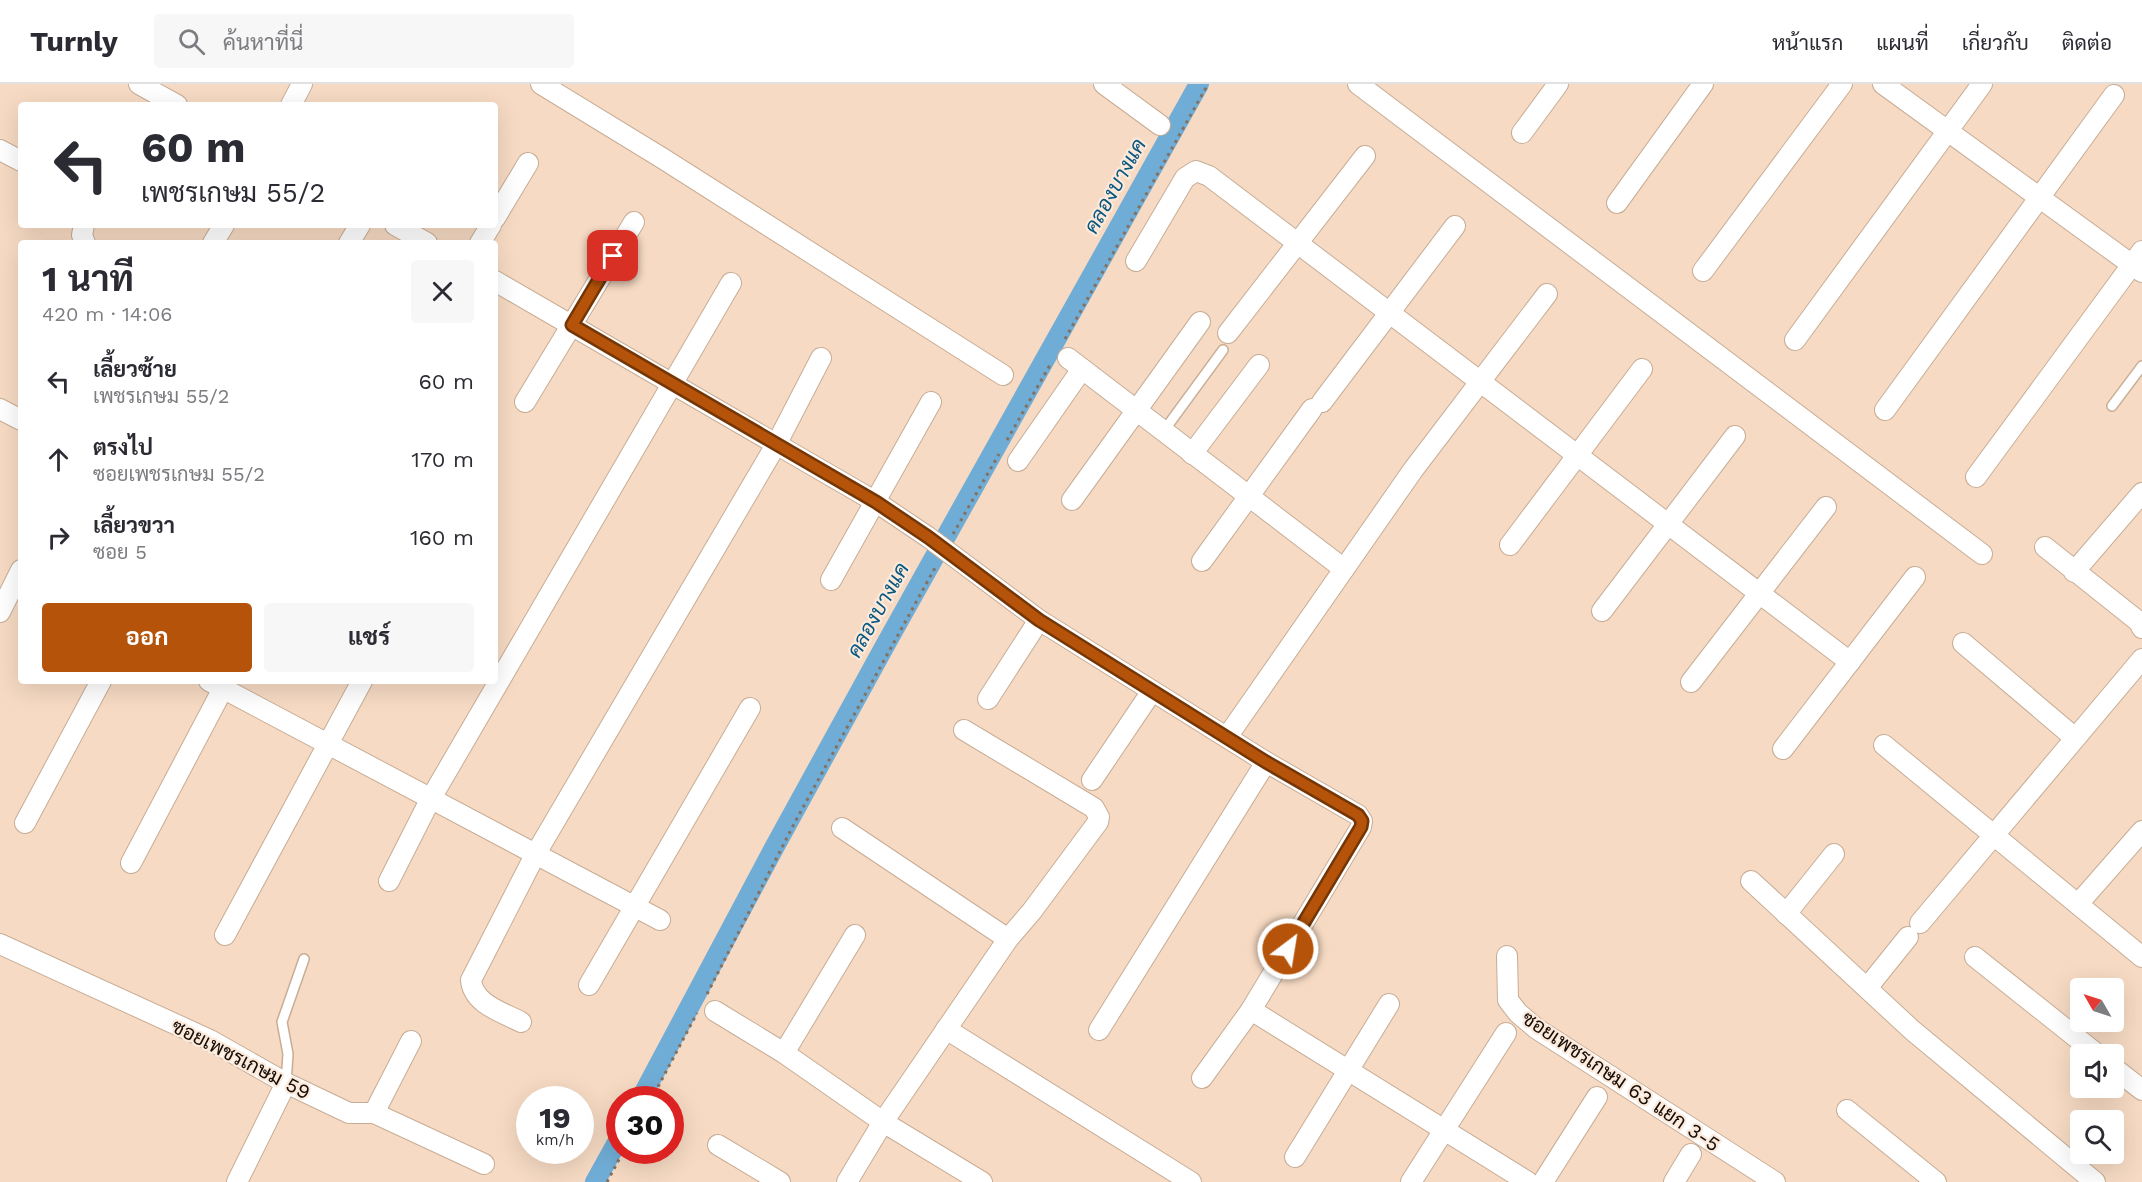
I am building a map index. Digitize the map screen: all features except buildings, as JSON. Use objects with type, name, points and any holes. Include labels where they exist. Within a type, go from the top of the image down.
[{"type":"street","points":[[139,84],[172,102]]},
{"type":"street","points":[[293,102],[302,84]]},
{"type":"street","points":[[541,84],[662,158],[1003,375]]},
{"type":"street","points":[[1104,84],[1160,125]]},
{"type":"street","points":[[1358,84],[1982,554]]},
{"type":"street","points":[[1522,133],[1558,84]]},
{"type":"street","points":[[1617,203],[1703,84]]},
{"type":"street","points":[[1703,271],[1842,84]]},
{"type":"street","points":[[1882,84],[2040,198],[2139,263],[1976,477]]},
{"type":"street","points":[[1795,340],[1982,84]]},
{"type":"street","points":[[1886,410],[2114,95]]},
{"type":"street","points":[[0,150],[18,159]]},
{"type":"street","points":[[1226,341],[1365,156]]},
{"type":"street","points":[[498,213],[528,163]]},
{"type":"street","points":[[1136,261],[1185,178],[1196,171],[1209,176],[1850,662]]},
{"type":"street","points":[[525,402],[634,222]]},
{"type":"street","points":[[1202,561],[1248,496],[1455,226]]},
{"type":"street","points":[[400,228],[422,240]]},
{"type":"street","points":[[498,283],[876,502],[928,537],[1039,620],[1266,762],[1358,815],[1362,821],[1361,827],[1251,1010],[1202,1078]]},
{"type":"street","points":[[498,684],[731,283]]},
{"type":"street","points":[[1227,737],[1413,470],[1547,294]]},
{"type":"street","points":[[1072,500],[1200,322]]},
{"type":"street","points":[[1018,461],[1067,357],[1344,569]]},
{"type":"street","points":[[521,1022],[482,1002],[472,989],[471,980],[535,855],[777,443],[821,358]]},
{"type":"street","points":[[1192,454],[1258,365]]},
{"type":"street","points":[[1510,545],[1642,369]]},
{"type":"street","points":[[831,580],[931,402]]},
{"type":"street","points":[[0,409],[18,418]]},
{"type":"street","points":[[1602,611],[1735,436]]},
{"type":"street","points":[[2074,573],[2142,493]]},
{"type":"street","points":[[1691,682],[1826,507]]},
{"type":"street","points":[[2045,547],[2074,573],[2139,622],[2142,628]]},
{"type":"street","points":[[0,612],[14,576]]},
{"type":"street","points":[[1783,749],[1915,577]]},
{"type":"street","points":[[988,699],[1039,620]]},
{"type":"street","points":[[1963,643],[2075,738]]},
{"type":"street","points":[[1867,988],[1993,834],[2142,659]]},
{"type":"street","points":[[25,823],[99,684]]},
{"type":"street","points":[[131,863],[220,684],[430,800],[660,920]]},
{"type":"street","points":[[225,935],[360,684]]},
{"type":"street","points":[[389,881],[430,800],[498,684]]},
{"type":"street","points":[[1092,780],[1152,691]]},
{"type":"street","points":[[590,985],[750,708]]},
{"type":"street","points":[[848,1182],[883,1122],[1008,939],[1032,911],[1098,822],[1099,817],[1094,808],[964,730]]},
{"type":"street","points":[[1884,746],[2142,957]]},
{"type":"street","points":[[1099,1030],[1266,762]]},
{"type":"street","points":[[842,828],[1008,939]]},
{"type":"street","points":[[2078,904],[2142,831]]},
{"type":"street","points":[[1786,914],[1834,854]]},
{"type":"street","points":[[1751,881],[1912,1030],[2095,1182]]},
{"type":"street","points":[[784,1053],[855,935]]},
{"type":"street","name":"ซอยเพชรเกษม 59","points":[[0,944],[210,1040],[286,1083],[349,1113],[374,1113],[484,1164]]},
{"type":"street","name":"ซอยเพชรเกษม 63 แยก 3-5","points":[[1507,956],[1508,1000],[1518,1013],[1537,1029],[1775,1182]]},
{"type":"street","points":[[1975,957],[2084,1044]]},
{"type":"street","points":[[1295,1157],[1389,1004]]},
{"type":"street","points":[[705,1009],[784,1053],[883,1122],[982,1182]]},
{"type":"street","points":[[1251,1010],[1528,1182]]},
{"type":"street","points":[[946,1029],[1191,1182]]},
{"type":"street","points":[[1412,1182],[1506,1033]]},
{"type":"street","points":[[374,1113],[411,1041]]},
{"type":"street","points":[[2124,1076],[2142,1090]]},
{"type":"street","points":[[237,1182],[286,1083]]},
{"type":"street","points":[[1543,1182],[1597,1097]]},
{"type":"street","points":[[1847,1110],[1936,1182]]},
{"type":"street","points":[[718,1145],[780,1182]]},
{"type":"street","points":[[1674,1182],[1691,1154]]},
{"type":"lane","points":[[1163,432],[1226,341]]},
{"type":"lane","points":[[2112,406],[2142,366]]},
{"type":"lane","points":[[286,1083],[288,1054],[282,1022],[304,959]]},
{"type":"path","points":[[1007,441],[1067,357],[1208,84]]},
{"type":"path","points":[[659,1086],[705,1009],[795,822],[950,554],[1001,451]]},
{"type":"path","points":[[607,1182],[617,1164]]},
{"type":"waterway","name":"คลองบางแค","points":[[647,1086],[887,642],[1199,84]]},
{"type":"waterway","name":"คลองบางแค","points":[[595,1182],[606,1162]]},
{"type":"route","points":[[613,256],[572,325],[876,502],[928,537],[1039,620],[1266,762],[1358,815],[1362,821],[1361,827],[1288,949]]}]
